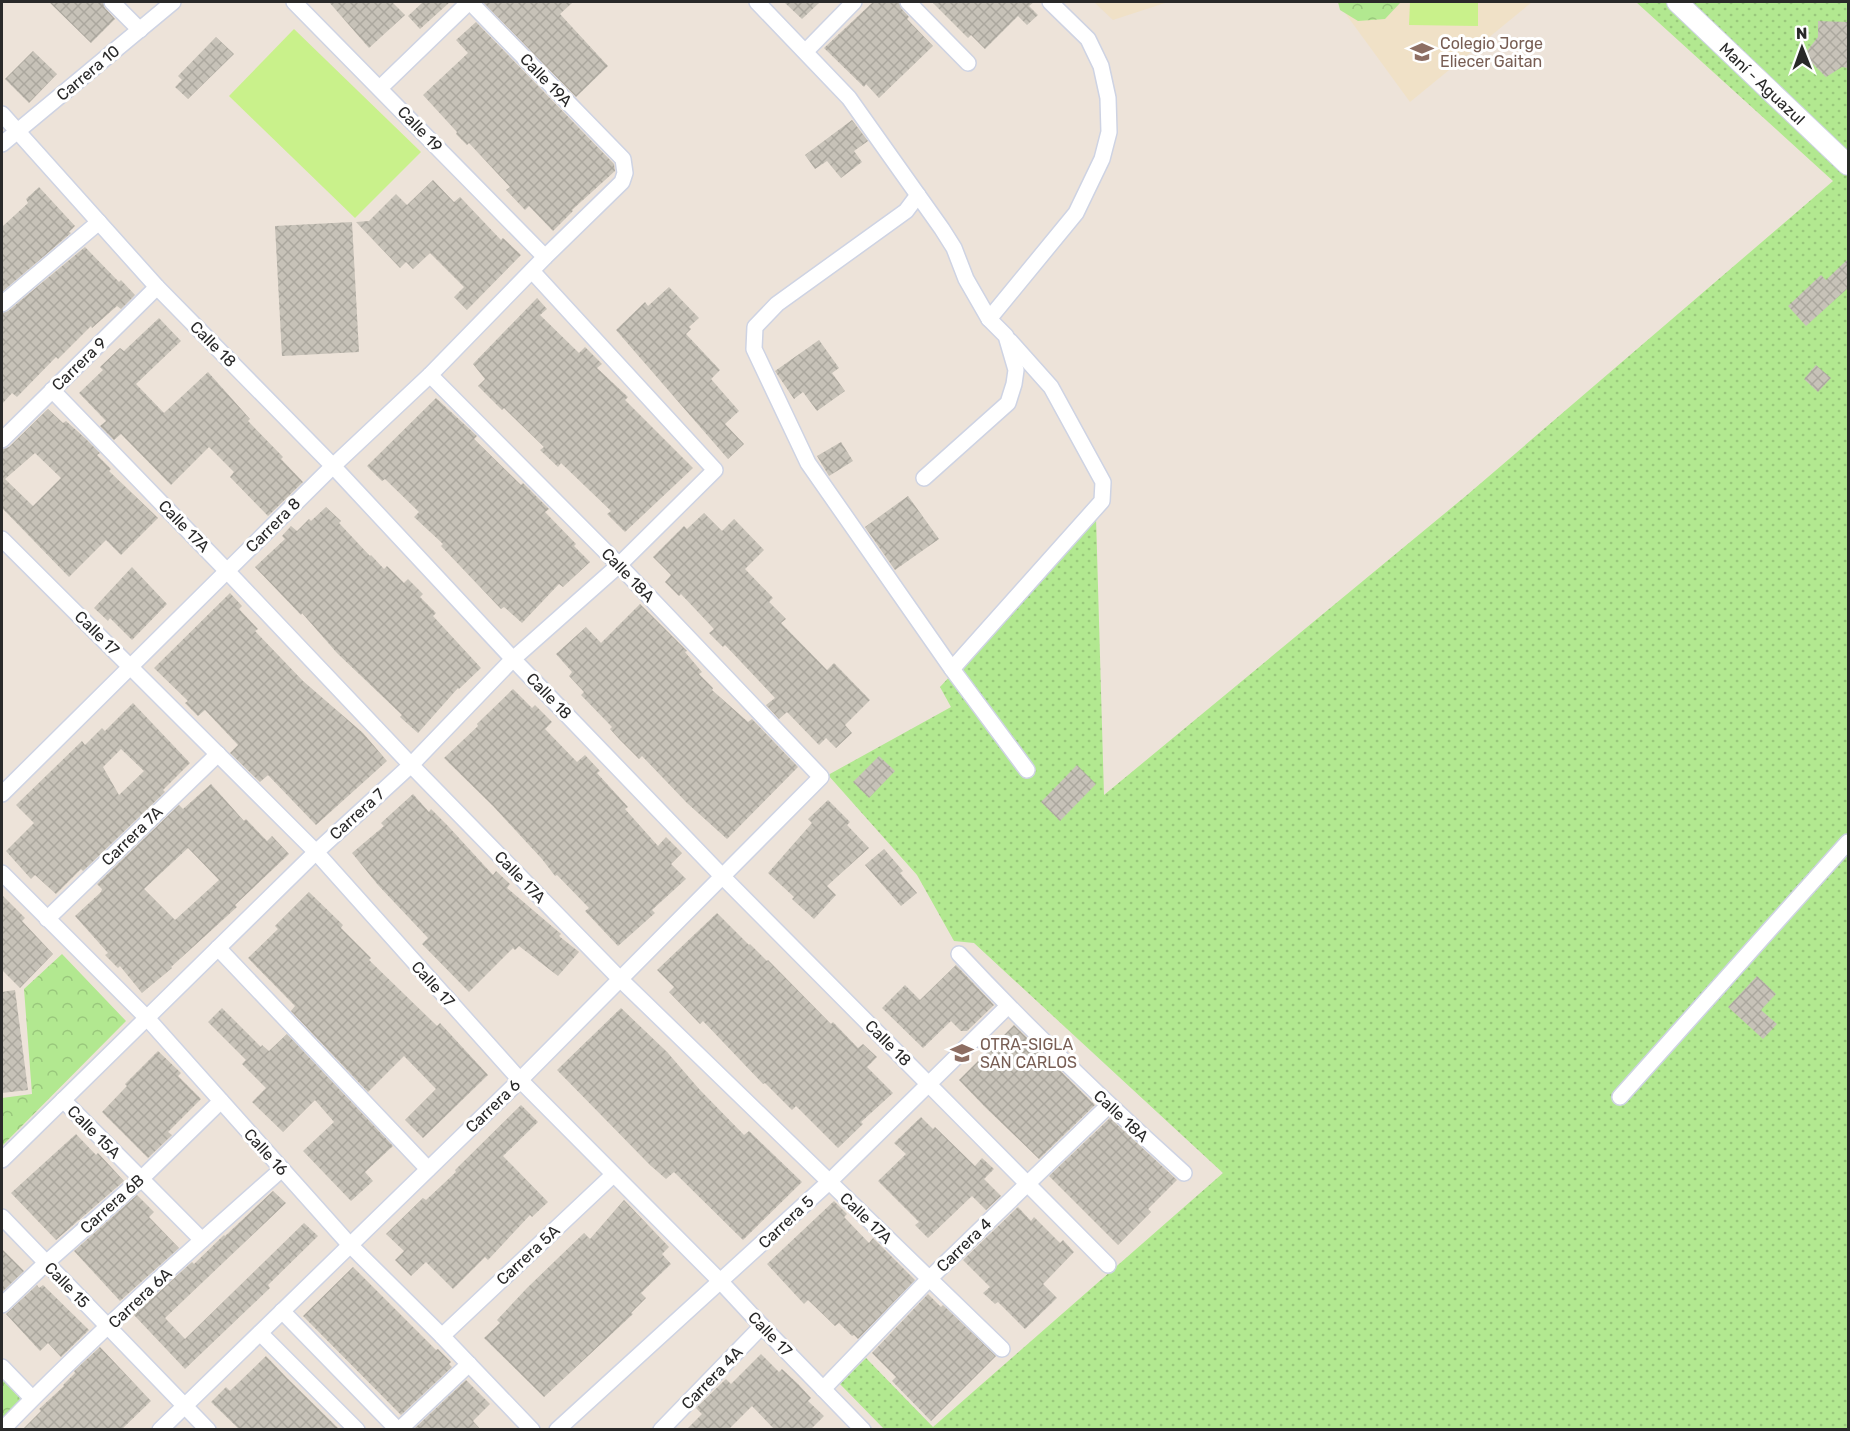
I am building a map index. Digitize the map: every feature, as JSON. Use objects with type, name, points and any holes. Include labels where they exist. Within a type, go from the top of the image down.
[{"type":"street","points":[[112,2],[140,30]]},
{"type":"street","name":"Carrera 10","points":[[2,144],[173,2]]},
{"type":"street","name":"Calle 19","points":[[294,2],[545,257]]},
{"type":"street","points":[[380,88],[470,2]]},
{"type":"street","name":"Calle 19A","points":[[470,2],[623,159]]},
{"type":"street","points":[[757,2],[849,98],[948,238],[966,279],[989,319],[1051,387],[1103,482],[1102,501],[952,669]]},
{"type":"street","points":[[806,51],[854,2]]},
{"type":"street","points":[[908,2],[968,63]]},
{"type":"street","points":[[989,319],[1076,213],[1102,159],[1109,132],[1108,98],[1101,66],[1088,39],[1050,2]]},
{"type":"street","name":"Maní - Aguazul","points":[[1677,2],[1848,165]]},
{"type":"street","name":"Calle 18","points":[[2,114],[157,287],[333,466],[513,659],[722,876],[1108,1265]]},
{"type":"street","name":"Carrera 8","points":[[2,794],[333,466],[430,375],[622,182],[625,165],[623,159]]},
{"type":"street","points":[[918,195],[906,211],[777,304],[755,327],[754,349],[808,464],[952,669],[1028,770]]},
{"type":"street","points":[[2,304],[99,222]]},
{"type":"street","name":"Carrera 7","points":[[2,1160],[316,852],[411,765],[513,659],[619,566],[715,470],[532,271]]},
{"type":"street","name":"Carrera 9","points":[[2,440],[157,287]]},
{"type":"street","points":[[924,478],[1008,403],[1016,370],[1006,336]]},
{"type":"street","name":"Calle 18A","points":[[430,375],[619,566],[821,777]]},
{"type":"street","name":"Calle 17A","points":[[52,390],[411,765],[620,979],[928,1280],[1002,1349]]},
{"type":"street","name":"Calle 17","points":[[2,539],[316,852],[520,1080],[721,1282],[823,1389],[852,1426]]},
{"type":"street","name":"Carrera 7A","points":[[47,919],[218,754]]},
{"type":"street","name":"Carrera 6","points":[[160,1430],[520,1080],[821,777]]},
{"type":"street","points":[[1620,1097],[1848,842]]},
{"type":"street","name":"Calle 16","points":[[2,873],[147,1018],[349,1244],[532,1430]]},
{"type":"street","points":[[218,948],[428,1169]]},
{"type":"street","name":"Calle 18A","points":[[959,954],[1008,1006],[1109,1105],[1184,1173]]},
{"type":"street","name":"Carrera 5","points":[[557,1430],[829,1182],[1008,1006]]},
{"type":"street","name":"Calle 15A","points":[[63,1100],[202,1240]]},
{"type":"street","name":"Carrera 6B","points":[[2,1305],[141,1179],[221,1101]]},
{"type":"street","name":"Carrera 4","points":[[823,1389],[928,1280],[1109,1105]]},
{"type":"street","name":"Carrera 6A","points":[[2,1430],[32,1398],[282,1169]]},
{"type":"street","name":"Carrera 5A","points":[[442,1336],[613,1174]]},
{"type":"street","name":"Calle 15","points":[[2,1217],[208,1430]]},
{"type":"street","points":[[282,1311],[398,1430],[469,1364]]},
{"type":"street","name":"Carrera 4A","points":[[662,1430],[762,1326]]},
{"type":"street","points":[[260,1333],[357,1430]]},
{"type":"street","points":[[2,1367],[32,1398]]},
{"type":"shaded area","points":[[1094,2],[1168,2],[1113,20]]},
{"type":"shaded area","name":"Colegio Jorge Eliecer Gaitan","points":[[1337,2],[1532,2],[1410,102]]},
{"type":"green space","points":[[1338,2],[1401,2],[1385,19],[1358,21],[1340,10]]},
{"type":"green space","points":[[1410,2],[1478,2],[1478,26],[1409,25]]},
{"type":"green space","points":[[1636,2],[1848,2],[1848,1429],[884,1429],[840,1384],[866,1358],[933,1427],[1223,1173],[974,943],[954,941],[917,875],[828,775],[951,707],[940,687],[1096,517],[1104,795],[1467,495],[1833,181]]},
{"type":"green space","points":[[294,29],[421,152],[355,218],[229,96]]},
{"type":"green space","points":[[62,954],[126,1021],[2,1146],[2,1098],[32,1094],[24,989]]},
{"type":"green space","points":[[2,1376],[23,1399],[2,1420]]},
{"type":"building","points":[[49,2],[103,2],[105,8],[115,19],[91,43]]},
{"type":"building","points":[[329,2],[392,2],[405,15],[369,48]]},
{"type":"building","points":[[423,2],[450,2],[420,29],[408,16]]},
{"type":"building","points":[[483,2],[573,2],[560,14],[608,66],[576,97]]},
{"type":"building","points":[[784,2],[820,2],[802,19]]},
{"type":"building","points":[[873,2],[899,2],[909,17],[907,19],[933,46],[879,98],[866,84],[864,87],[824,48]]},
{"type":"building","points":[[932,2],[1034,2],[1029,6],[1038,15],[1027,25],[1018,16],[985,49],[971,35],[968,38]]},
{"type":"building","points":[[1818,21],[1848,22],[1848,68],[1842,67],[1826,77],[1811,62],[1806,52],[1818,37]]},
{"type":"building","points":[[476,22],[614,164],[615,171],[572,210],[553,231],[529,206],[525,210],[506,190],[510,187],[469,143],[467,145],[456,134],[457,132],[423,95],[468,53],[456,40]]},
{"type":"building","points":[[216,37],[234,54],[188,99],[175,87],[182,80],[178,76]]},
{"type":"building","points":[[33,51],[57,74],[29,103],[5,79]]},
{"type":"building","points":[[852,120],[868,141],[854,151],[862,162],[841,178],[827,161],[815,169],[805,155]]},
{"type":"building","points":[[433,180],[454,202],[460,197],[501,240],[503,238],[521,255],[467,310],[454,297],[464,287],[430,253],[413,269],[406,262],[400,268],[356,222],[369,221],[396,194],[407,205]]},
{"type":"building","points":[[39,187],[75,226],[69,232],[71,233],[2,292],[2,227],[28,203],[26,199]]},
{"type":"building","points":[[352,222],[359,352],[282,356],[275,226]]},
{"type":"building","points":[[85,247],[135,295],[121,309],[117,306],[92,328],[91,326],[58,359],[56,357],[17,397],[12,393],[2,404],[2,313],[8,311]]},
{"type":"building","points":[[1848,259],[1848,288],[1806,326],[1788,306],[1821,275],[1826,280]]},
{"type":"building","points":[[669,287],[699,318],[689,327],[691,329],[686,334],[720,370],[711,379],[739,411],[725,424],[744,444],[728,459],[616,330],[645,302],[648,306]]},
{"type":"building","points":[[537,298],[547,309],[540,315],[579,353],[585,347],[602,364],[597,368],[628,397],[625,400],[693,468],[625,532],[607,514],[611,511],[561,463],[558,467],[540,450],[544,447],[478,386],[485,379],[473,364]]},
{"type":"building","points":[[159,318],[181,341],[136,384],[164,413],[208,372],[303,482],[268,516],[230,477],[234,472],[209,447],[171,485],[121,434],[114,440],[100,426],[106,421],[79,393],[103,370],[100,367],[120,348],[124,351]]},
{"type":"building","points":[[819,340],[839,368],[832,373],[845,391],[817,411],[803,392],[794,399],[775,371]]},
{"type":"building","points":[[1816,365],[1831,378],[1818,392],[1804,379]]},
{"type":"building","points":[[436,398],[477,436],[474,439],[549,509],[545,512],[590,562],[563,587],[559,584],[522,623],[504,607],[501,609],[441,546],[443,544],[414,517],[419,512],[385,479],[382,481],[367,466]]},
{"type":"building","points":[[48,409],[86,439],[100,453],[97,455],[111,469],[109,471],[158,518],[121,555],[106,540],[69,577],[2,508],[2,449],[9,447]],"holes":[[[35,453],[61,478],[33,506],[5,479]]]},
{"type":"building","points":[[841,442],[853,461],[829,476],[817,456]]},
{"type":"building","points":[[908,496],[939,539],[895,570],[865,527]]},
{"type":"building","points":[[326,507],[384,569],[387,566],[404,583],[408,579],[423,594],[420,597],[436,613],[433,616],[481,668],[458,688],[418,733],[255,567],[285,539],[282,536],[291,526],[297,531]]},
{"type":"building","points":[[704,513],[722,531],[734,519],[764,550],[745,569],[773,598],[769,602],[786,619],[781,623],[827,670],[834,663],[870,700],[845,725],[852,733],[836,748],[826,738],[819,745],[787,712],[779,719],[766,705],[775,698],[725,645],[723,647],[709,633],[714,629],[681,594],[679,596],[665,582],[671,575],[653,557],[684,526],[687,529]]},
{"type":"building","points":[[132,567],[167,604],[132,640],[110,618],[108,621],[94,608]]},
{"type":"building","points":[[230,593],[242,606],[239,609],[258,629],[255,631],[303,681],[363,733],[387,761],[316,825],[268,775],[260,782],[230,753],[238,745],[205,710],[198,716],[185,703],[188,701],[154,668]]},
{"type":"building","points":[[640,604],[687,651],[685,652],[702,672],[699,674],[713,688],[712,690],[748,722],[752,719],[798,767],[727,839],[687,803],[642,756],[639,759],[620,740],[610,729],[612,727],[581,695],[584,692],[569,676],[572,672],[556,654],[586,627],[601,643]]},
{"type":"building","points":[[513,689],[532,708],[535,705],[552,722],[545,729],[577,762],[585,755],[600,771],[597,773],[628,807],[625,809],[658,846],[666,837],[682,853],[671,864],[686,879],[652,910],[655,913],[618,946],[585,911],[589,908],[557,875],[555,876],[493,806],[444,758]]},
{"type":"building","points":[[133,703],[190,763],[163,790],[165,792],[56,894],[35,875],[31,879],[6,851],[34,823],[16,805],[82,741],[85,745],[102,728],[105,731]],"holes":[[[121,749],[144,771],[119,795],[103,767]]]},
{"type":"building","points":[[879,756],[895,771],[869,798],[853,782]]},
{"type":"building","points":[[1077,765],[1096,784],[1060,821],[1041,802]]},
{"type":"building","points":[[211,784],[244,821],[246,819],[267,841],[272,836],[289,854],[235,905],[237,907],[142,993],[120,966],[118,968],[105,955],[108,953],[75,916],[101,892],[102,889],[97,884],[179,805],[183,809]],"holes":[[[188,848],[219,880],[175,920],[144,889]]]},
{"type":"building","points":[[413,794],[429,812],[431,809],[448,826],[493,875],[496,871],[510,884],[507,888],[579,952],[558,976],[519,946],[515,950],[513,948],[469,992],[422,944],[428,938],[378,885],[352,853],[384,826],[381,823]]},
{"type":"building","points":[[828,800],[850,822],[847,825],[869,848],[827,886],[836,895],[814,919],[768,873],[812,823],[808,819]]},
{"type":"building","points":[[884,849],[903,871],[900,873],[917,893],[901,906],[865,865]]},
{"type":"building","points":[[309,892],[343,925],[341,928],[371,958],[369,960],[437,1026],[440,1023],[488,1075],[423,1138],[405,1120],[436,1089],[404,1056],[368,1092],[291,1011],[295,1006],[248,958],[278,929],[275,926]]},
{"type":"building","points":[[2,895],[25,918],[22,921],[53,954],[20,988],[2,970]]},
{"type":"building","points":[[717,913],[749,945],[768,960],[831,1024],[833,1022],[858,1048],[863,1044],[877,1057],[867,1067],[893,1093],[861,1122],[863,1124],[838,1148],[796,1106],[792,1110],[765,1083],[763,1084],[703,1021],[700,1024],[669,992],[674,987],[657,970]]},
{"type":"building","points":[[956,965],[994,1005],[967,1031],[961,1031],[951,1021],[923,1048],[882,1008],[905,985],[920,1000]]},
{"type":"building","points":[[1757,976],[1776,994],[1761,1010],[1777,1024],[1763,1039],[1728,1007]]},
{"type":"building","points":[[15,990],[28,1090],[2,1093],[2,992]]},
{"type":"building","points":[[222,1008],[261,1047],[262,1045],[269,1051],[287,1034],[393,1146],[365,1172],[373,1181],[351,1201],[303,1151],[334,1122],[315,1100],[283,1132],[252,1102],[266,1088],[242,1064],[246,1060],[208,1022]]},
{"type":"building","points":[[621,1008],[667,1052],[744,1135],[749,1131],[802,1182],[743,1240],[674,1172],[666,1179],[650,1165],[557,1070]]},
{"type":"building","points":[[1014,1025],[1095,1105],[1039,1159],[959,1080]]},
{"type":"building","points":[[158,1051],[181,1073],[178,1076],[201,1099],[168,1132],[172,1135],[148,1158],[102,1112],[127,1086],[125,1084]]},
{"type":"building","points":[[521,1105],[538,1122],[503,1156],[548,1202],[532,1217],[530,1215],[488,1260],[485,1257],[453,1289],[426,1262],[411,1276],[395,1260],[404,1251],[386,1234],[423,1198],[426,1200],[456,1172],[455,1170]]},
{"type":"building","points":[[921,1117],[933,1129],[935,1127],[975,1166],[982,1158],[994,1169],[984,1179],[1001,1196],[986,1210],[972,1196],[928,1238],[915,1225],[919,1222],[878,1181],[906,1154],[894,1143]]},
{"type":"building","points":[[1110,1118],[1177,1180],[1148,1209],[1151,1212],[1118,1245],[1049,1176]]},
{"type":"building","points":[[76,1134],[96,1155],[98,1153],[124,1181],[56,1240],[11,1193]]},
{"type":"building","points":[[273,1191],[286,1203],[165,1318],[185,1339],[304,1223],[318,1236],[268,1285],[270,1288],[185,1369],[134,1315],[192,1262],[194,1264]]},
{"type":"building","points":[[137,1195],[154,1212],[149,1217],[179,1248],[120,1301],[74,1251]]},
{"type":"building","points":[[624,1200],[669,1247],[662,1254],[671,1264],[641,1293],[646,1298],[631,1313],[633,1314],[544,1397],[484,1338],[500,1323],[497,1320],[527,1288],[584,1233],[590,1239]]},
{"type":"building","points":[[834,1201],[847,1214],[844,1217],[869,1243],[873,1238],[915,1280],[858,1339],[839,1323],[835,1326],[808,1300],[804,1304],[767,1264]]},
{"type":"building","points":[[1018,1207],[1031,1221],[1034,1217],[1060,1243],[1063,1240],[1074,1252],[1043,1284],[1057,1298],[1025,1329],[998,1302],[995,1304],[983,1293],[990,1287],[963,1260]]},
{"type":"building","points":[[2,1249],[24,1271],[2,1292]]},
{"type":"building","points":[[353,1267],[436,1350],[438,1349],[451,1362],[449,1364],[452,1367],[401,1415],[303,1316]]},
{"type":"building","points":[[37,1285],[39,1288],[43,1285],[89,1330],[61,1357],[48,1343],[40,1351],[6,1314]]},
{"type":"building","points":[[928,1294],[941,1307],[943,1305],[996,1356],[931,1421],[892,1381],[896,1377],[872,1353]]},
{"type":"building","points":[[100,1347],[151,1401],[121,1430],[22,1430],[41,1411],[39,1409],[64,1386],[75,1373],[74,1371]]},
{"type":"building","points":[[761,1354],[779,1372],[782,1369],[798,1384],[811,1398],[808,1401],[824,1416],[810,1430],[775,1430],[752,1406],[728,1430],[686,1430],[702,1414],[696,1408],[726,1379],[731,1384]]},
{"type":"building","points":[[266,1356],[340,1430],[240,1430],[211,1402],[226,1387],[230,1391]]},
{"type":"building","points":[[466,1380],[490,1404],[473,1421],[481,1430],[415,1428]]},
{"type":"place","name":"Colegio Jorge Eliecer Gaitan","points":[[1422,52]]},
{"type":"place","name":"OTRA-SIGLA SAN CARLOS","points":[[962,1053]]}]
